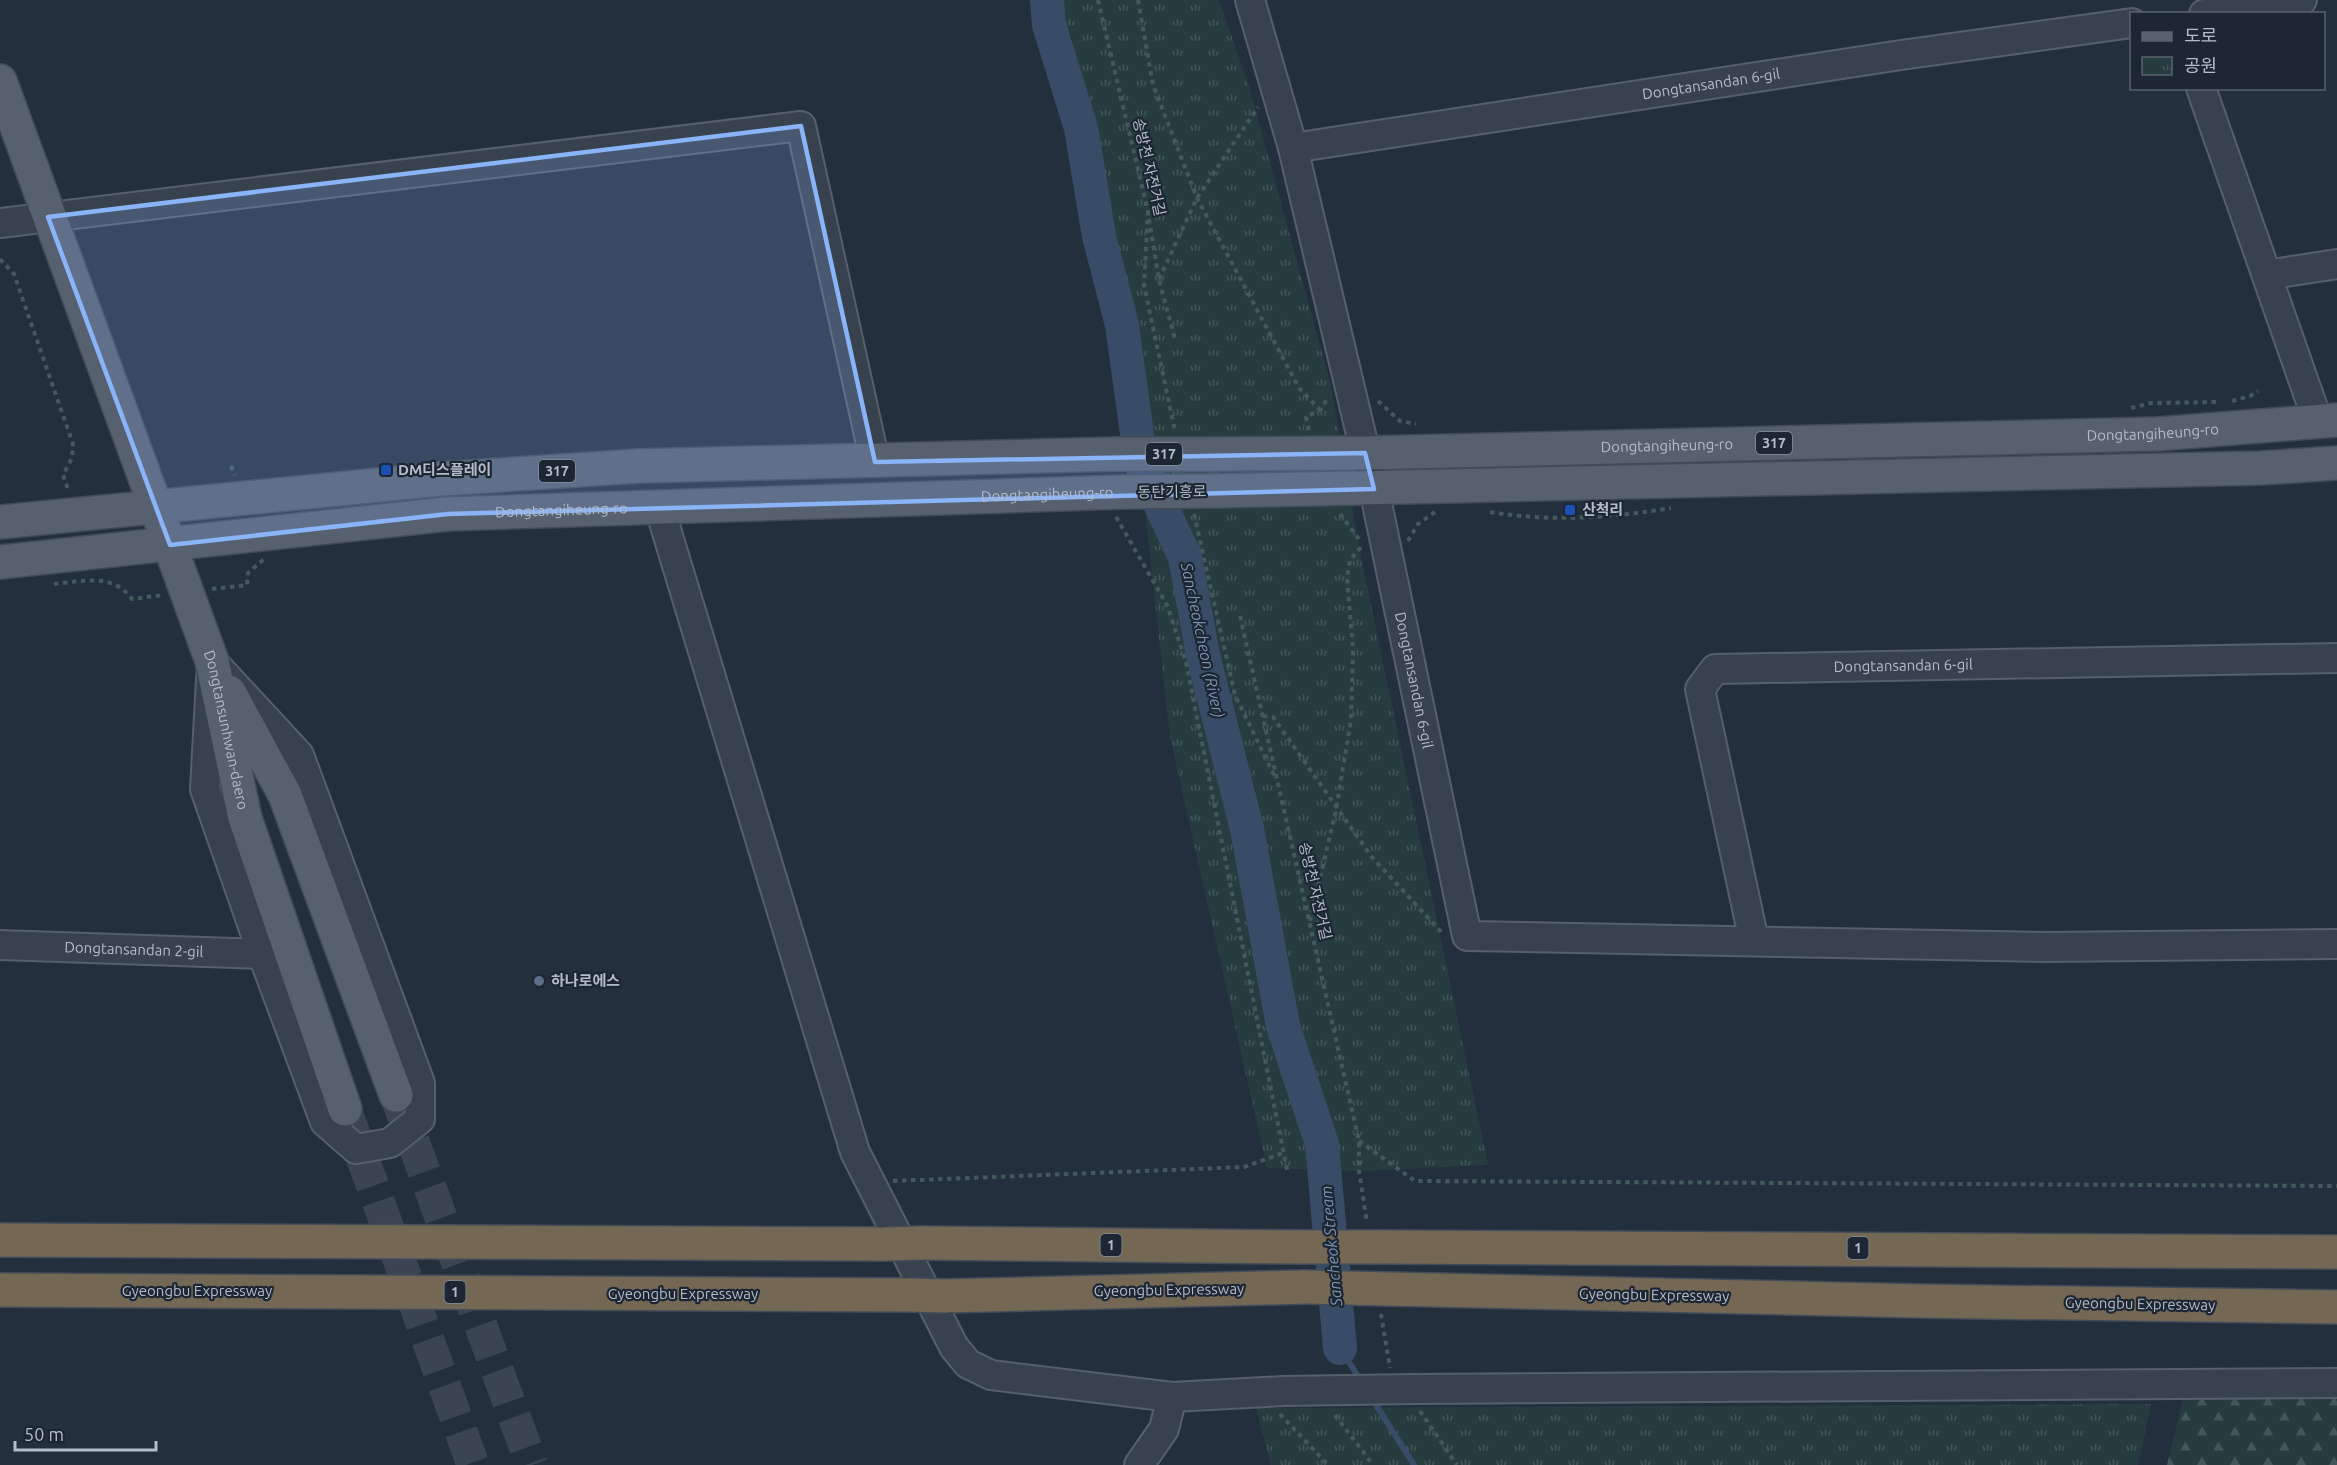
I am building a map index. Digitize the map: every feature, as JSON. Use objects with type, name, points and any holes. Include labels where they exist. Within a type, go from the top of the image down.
[{"type":"highway","name":"1","points":[[0,1240],[922,1243],[1300,1247],[1493,1245],[2337,1252]]},
{"type":"highway","name":"Gyeongbu Expressway","points":[[0,1290],[944,1296],[1305,1287],[1919,1301],[2337,1307]]},
{"type":"main road","points":[[0,81],[212,661]]},
{"type":"main road","name":"Dongtangiheung-ro","points":[[874,462],[1116,454],[1365,453],[2157,434],[2327,421]]},
{"type":"main road","name":"317","points":[[0,522],[464,477],[638,466],[874,462]]},
{"type":"main road","points":[[1374,489],[2261,468],[2337,463]]},
{"type":"main road","name":"동탄기흥로","points":[[1120,504],[1219,491],[1374,489]]},
{"type":"main road","name":"Dongtangiheung-ro","points":[[0,562],[448,514],[659,506],[1120,504]]},
{"type":"main road","name":"Dongtansunhwan-daero","points":[[212,661],[285,795],[396,1095]]},
{"type":"main road","name":"Dongtansunhwan-daero","points":[[212,661],[245,818],[345,1109]]},
{"type":"street","name":"Dongtansandan 6-gil","points":[[1251,0],[1293,148],[1374,489],[1467,936],[2046,947],[2337,944]]},
{"type":"street","points":[[2218,12],[2301,0]]},
{"type":"street","name":"Dongtansandan 6-gil","points":[[1293,148],[1901,55],[2130,23]]},
{"type":"street","points":[[2202,90],[2327,421]]},
{"type":"street","points":[[0,223],[801,126],[874,462]]},
{"type":"street","points":[[2279,273],[2337,264]]},
{"type":"street","points":[[659,506],[855,1152],[939,1319],[954,1347],[968,1364],[991,1375],[1172,1397],[1272,1391],[1407,1389],[2337,1383]]},
{"type":"street","name":"Dongtansandan 6-gil","points":[[1754,941],[1700,689],[1715,669],[2337,658]]},
{"type":"street","points":[[212,661],[299,755],[420,1083],[420,1119],[390,1143],[356,1149],[325,1122],[264,958],[205,789],[212,661]]},
{"type":"street","name":"Dongtansandan 2-gil","points":[[0,945],[260,954],[264,958]]},
{"type":"street","points":[[1139,1465],[1164,1429],[1172,1397]]},
{"type":"path","name":"송방천 자전거길","points":[[1098,0],[1148,211],[1159,280],[1175,339]]},
{"type":"path","points":[[1138,0],[1153,85],[1197,198],[1299,388],[1320,410]]},
{"type":"path","points":[[1159,280],[1197,198],[1274,84]]},
{"type":"path","points":[[0,259],[14,274],[74,444],[72,458],[63,475]]},
{"type":"path","points":[[1306,417],[1320,410],[1328,397]]},
{"type":"path","points":[[1120,504],[1167,605],[1186,662],[1287,1170]]},
{"type":"path","points":[[1338,513],[1349,522],[1362,545],[1364,557]]},
{"type":"path","points":[[1310,921],[1347,754],[1353,683],[1347,577],[1350,560],[1362,545]]},
{"type":"path","points":[[247,585],[248,573],[265,561]]},
{"type":"path","points":[[45,585],[101,580],[119,586],[132,599]]},
{"type":"path","name":"송방천 자전거길","points":[[1240,616],[1359,1141],[1359,1171]]},
{"type":"path","points":[[1263,716],[1273,717],[1336,810],[1371,856],[1448,939],[1445,928]]},
{"type":"path","points":[[1359,1141],[1415,1181],[2337,1186]]},
{"type":"path","points":[[872,1185],[893,1180],[1244,1167],[1283,1153]]},
{"type":"path","points":[[1389,1366],[1407,1389],[1457,1465]]},
{"type":"path","points":[[1272,1391],[1328,1465]]},
{"type":"path","points":[[1335,1415],[1373,1465]]},
{"type":"highlighted area","points":[[801,126],[875,462],[1365,453],[1374,489],[448,514],[170,545],[48,217]]},
{"type":"green space","points":[[1051,0],[1219,0],[1249,86],[1331,386],[1361,557],[1488,1165],[1359,1171],[1267,1168],[1170,737],[1136,428]]},
{"type":"green space","points":[[2185,1391],[2337,1394],[2337,1465],[2167,1465]]},
{"type":"green space","points":[[2151,1404],[2138,1465],[1271,1465],[1256,1408]]},
{"type":"waterway","name":"Sancheokcheon (River)","points":[[1047,0],[1049,25],[1081,128],[1099,236],[1122,325],[1141,463],[1185,557],[1203,655],[1247,829],[1283,1026],[1322,1144],[1340,1348]]},
{"type":"waterway","points":[[1340,1348],[1361,1381]]},
{"type":"waterway","points":[[1371,1397],[1414,1465]]},
{"type":"tunnel","points":[[396,1095],[532,1465]]},
{"type":"tunnel","points":[[345,1109],[473,1465]]},
{"type":"place","name":"DM디스플레이","points":[[386,470]]},
{"type":"place","name":"산척리","points":[[1570,510]]},
{"type":"place","name":"하나로에스","points":[[539,981]]},
{"type":"water label","name":"Sancheok Stream","points":[[1331,1246]]}]
